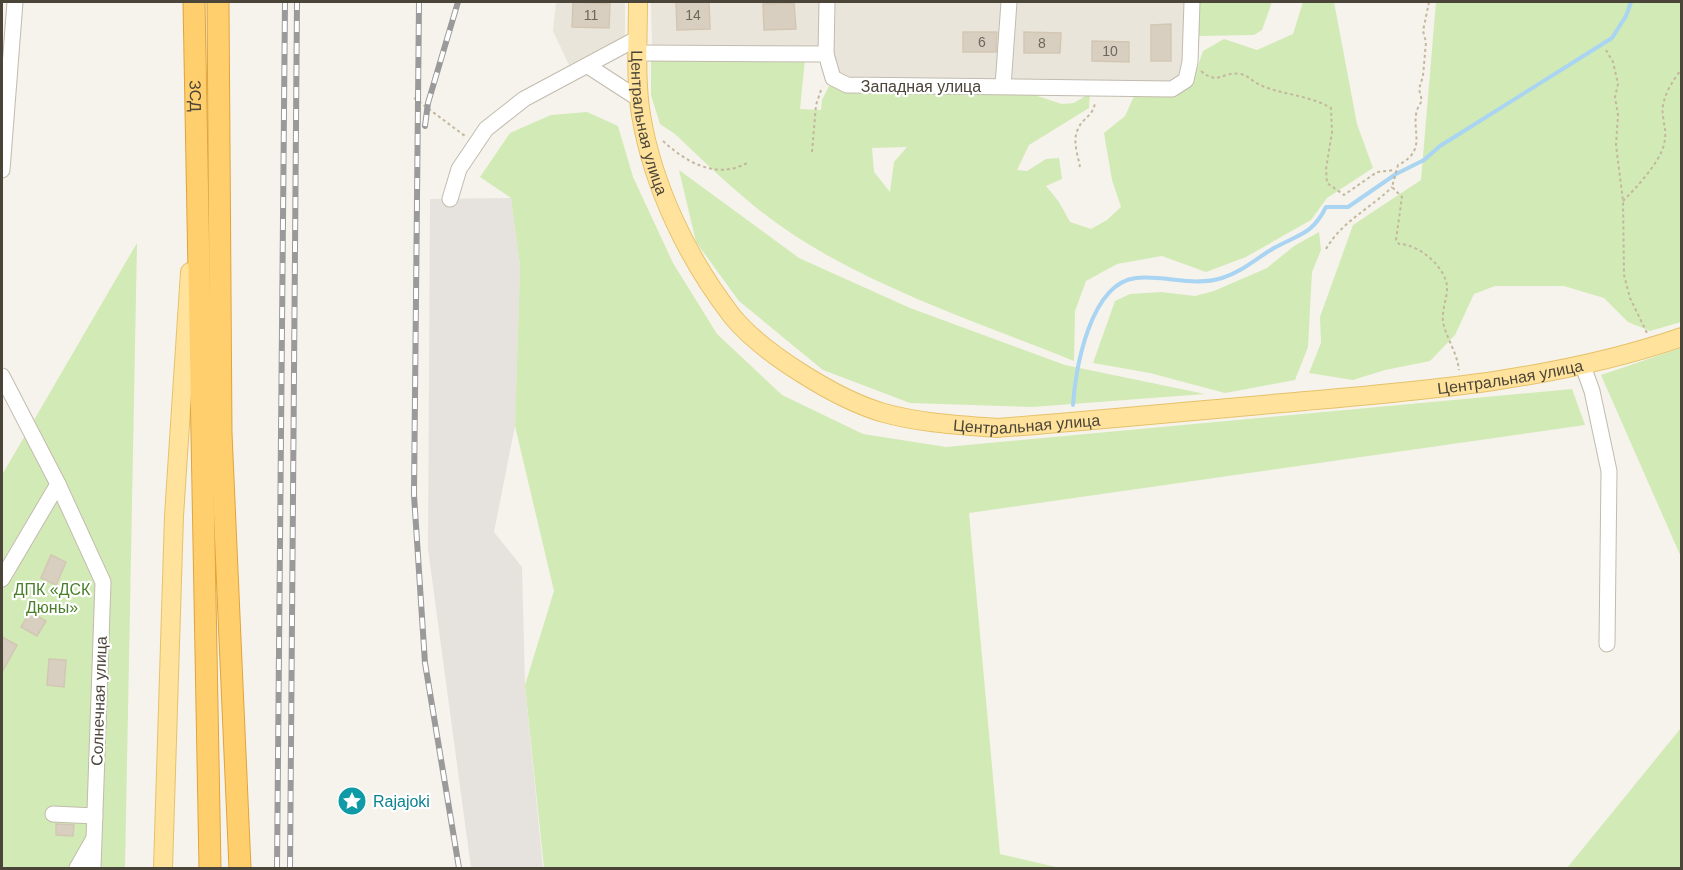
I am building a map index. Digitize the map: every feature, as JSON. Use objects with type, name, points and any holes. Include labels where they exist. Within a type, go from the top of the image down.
[{"type":"highway","name":"ЗСД","points":[[194,2],[210,868]]},
{"type":"highway","points":[[218,2],[221,433],[240,866]]},
{"type":"main road","name":"Центральная улица","points":[[638,2],[639,99],[642,120],[655,170],[671,213],[698,267],[734,318],[776,355],[825,388],[884,413],[943,424],[997,428],[1354,397],[1526,377],[1583,366],[1682,337]]},
{"type":"main road","points":[[163,868],[174,516],[196,193]]},
{"type":"street","points":[[2,170],[15,2]]},
{"type":"street","points":[[450,199],[459,169],[475,142],[486,129],[524,99],[588,66],[638,45],[826,54],[827,2]]},
{"type":"street","points":[[1003,86],[1009,2]]},
{"type":"street","points":[[1187,78],[1192,2]]},
{"type":"street","name":"Западная улица","points":[[826,54],[833,78],[847,85],[1172,89],[1187,78]]},
{"type":"street","points":[[588,66],[639,99]]},
{"type":"street","points":[[1583,366],[1592,391],[1609,471],[1607,644]]},
{"type":"street","name":"Солнечная улица","points":[[2,376],[58,484],[103,582],[93,868]]},
{"type":"street","points":[[2,579],[58,484]]},
{"type":"street","points":[[53,814],[95,816]]},
{"type":"street","points":[[77,868],[94,838]]},
{"type":"path","points":[[1326,249],[1351,217],[1376,202],[1392,188],[1395,170],[1398,165],[1410,159],[1417,146],[1416,109],[1422,101],[1419,89],[1423,76],[1426,42],[1423,31],[1429,2]]},
{"type":"path","points":[[1606,51],[1613,62],[1618,84],[1615,97],[1618,115],[1616,146],[1623,201],[1624,275],[1630,298],[1653,347]]},
{"type":"path","points":[[1623,201],[1640,183],[1664,146],[1666,127],[1662,114],[1666,95],[1682,69]]},
{"type":"path","points":[[1187,78],[1200,70],[1209,78],[1219,78],[1232,73],[1242,74],[1258,85],[1317,100],[1331,108],[1332,132],[1326,169],[1327,183],[1344,195],[1377,172],[1395,170]]},
{"type":"path","points":[[1080,167],[1076,137],[1078,128],[1094,111],[1094,88]]},
{"type":"path","points":[[414,98],[475,142]]},
{"type":"path","points":[[812,152],[816,105]]},
{"type":"path","points":[[642,120],[672,149],[697,165],[719,170],[747,163]]},
{"type":"path","points":[[1392,188],[1402,197],[1396,240],[1400,244],[1409,244],[1423,253],[1444,276],[1448,286],[1443,317],[1444,327],[1458,361],[1460,385]]},
{"type":"shaded area","points":[[556,2],[625,2],[625,36],[569,65],[553,31]]},
{"type":"shaded area","points":[[651,2],[823,2],[821,48],[652,47]]},
{"type":"shaded area","points":[[831,2],[1004,2],[999,80],[849,78],[838,74],[831,55]]},
{"type":"shaded area","points":[[1014,2],[1186,2],[1184,61],[1181,75],[1170,82],[1008,81]]},
{"type":"shaded area","points":[[511,198],[520,266],[515,426],[494,532],[522,567],[525,685],[543,868],[471,868],[428,549],[430,199]]},
{"type":"green space","points":[[1199,2],[1272,2],[1262,30],[1254,35],[1199,36]]},
{"type":"green space","points":[[1303,2],[1334,2],[1357,124],[1373,168],[1327,198],[1311,220],[1246,257],[1206,272],[1162,256],[1117,264],[1086,281],[1075,311],[1074,361],[905,294],[808,244],[755,207],[675,134],[660,124],[651,95],[651,58],[805,59],[800,109],[821,110],[822,100],[831,82],[1025,92],[1062,104],[1074,103],[1090,93],[1089,108],[1029,145],[1017,170],[1027,171],[1046,159],[1059,158],[1062,179],[1046,186],[1059,202],[1070,222],[1091,229],[1107,220],[1121,207],[1112,180],[1104,133],[1125,116],[1135,94],[1173,95],[1192,84],[1203,51],[1224,39],[1257,50],[1293,34]],"holes":[[[907,147],[894,162],[890,192],[874,172],[872,148]]]},
{"type":"green space","points":[[1436,2],[1681,2],[1681,322],[1650,331],[1628,322],[1604,298],[1564,286],[1495,286],[1474,294],[1455,335],[1430,361],[1385,370],[1353,380],[1309,373],[1321,343],[1320,317],[1353,225],[1421,180]]},
{"type":"green space","points":[[587,112],[618,126],[633,177],[673,263],[717,334],[782,395],[863,434],[946,447],[1572,389],[1585,425],[969,513],[1000,854],[1060,868],[544,868],[525,685],[554,591],[515,426],[520,266],[511,198],[480,177],[510,133],[551,115]]},
{"type":"green space","points":[[679,170],[799,258],[910,308],[1065,365],[1205,394],[1032,407],[910,403],[823,370],[739,301],[696,242]]},
{"type":"green space","points":[[1319,232],[1321,250],[1312,272],[1308,347],[1295,380],[1225,393],[1150,373],[1093,363],[1115,301],[1130,294],[1161,292],[1195,296],[1214,291],[1267,268],[1294,246]]},
{"type":"green space","name":"ДПК «ДСК Дюны»","points":[[137,243],[125,868],[2,868],[2,475]]},
{"type":"green space","points":[[1682,348],[1681,557],[1601,375]]},
{"type":"green space","points":[[1681,728],[1681,868],[1567,868]]},
{"type":"building","points":[[573,2],[610,4],[609,28],[572,27]]},
{"type":"building","points":[[676,2],[709,2],[710,29],[677,30]]},
{"type":"building","points":[[794,3],[796,29],[764,30],[763,4]]},
{"type":"building","points":[[1171,24],[1171,61],[1151,61],[1151,25]]},
{"type":"building","points":[[963,32],[997,32],[996,52],[963,52]]},
{"type":"building","points":[[1024,32],[1061,33],[1060,53],[1024,53]]},
{"type":"building","points":[[1092,41],[1129,42],[1129,62],[1092,61]]},
{"type":"building","points":[[51,555],[66,562],[56,585],[41,578]]},
{"type":"building","points":[[30,612],[46,621],[37,636],[21,627]]},
{"type":"building","points":[[2,637],[17,645],[2,672]]},
{"type":"building","points":[[49,659],[66,660],[64,687],[47,685]]},
{"type":"building","points":[[56,824],[74,825],[73,836],[56,835]]},
{"type":"waterway","points":[[1073,405],[1077,371],[1088,330],[1096,311],[1107,295],[1120,283],[1136,278],[1211,280],[1236,272],[1310,229],[1326,207],[1348,207],[1396,174],[1424,160],[1440,146],[1612,38],[1626,16],[1631,2]]},
{"type":"railway","points":[[277,868],[285,2]]},
{"type":"railway","points":[[290,868],[297,2]]},
{"type":"railway","points":[[419,2],[414,495],[425,663],[459,868]]},
{"type":"railway","points":[[425,126],[428,103],[458,2]]},
{"type":"place","name":"Rajajoki","points":[[352,801]]}]
